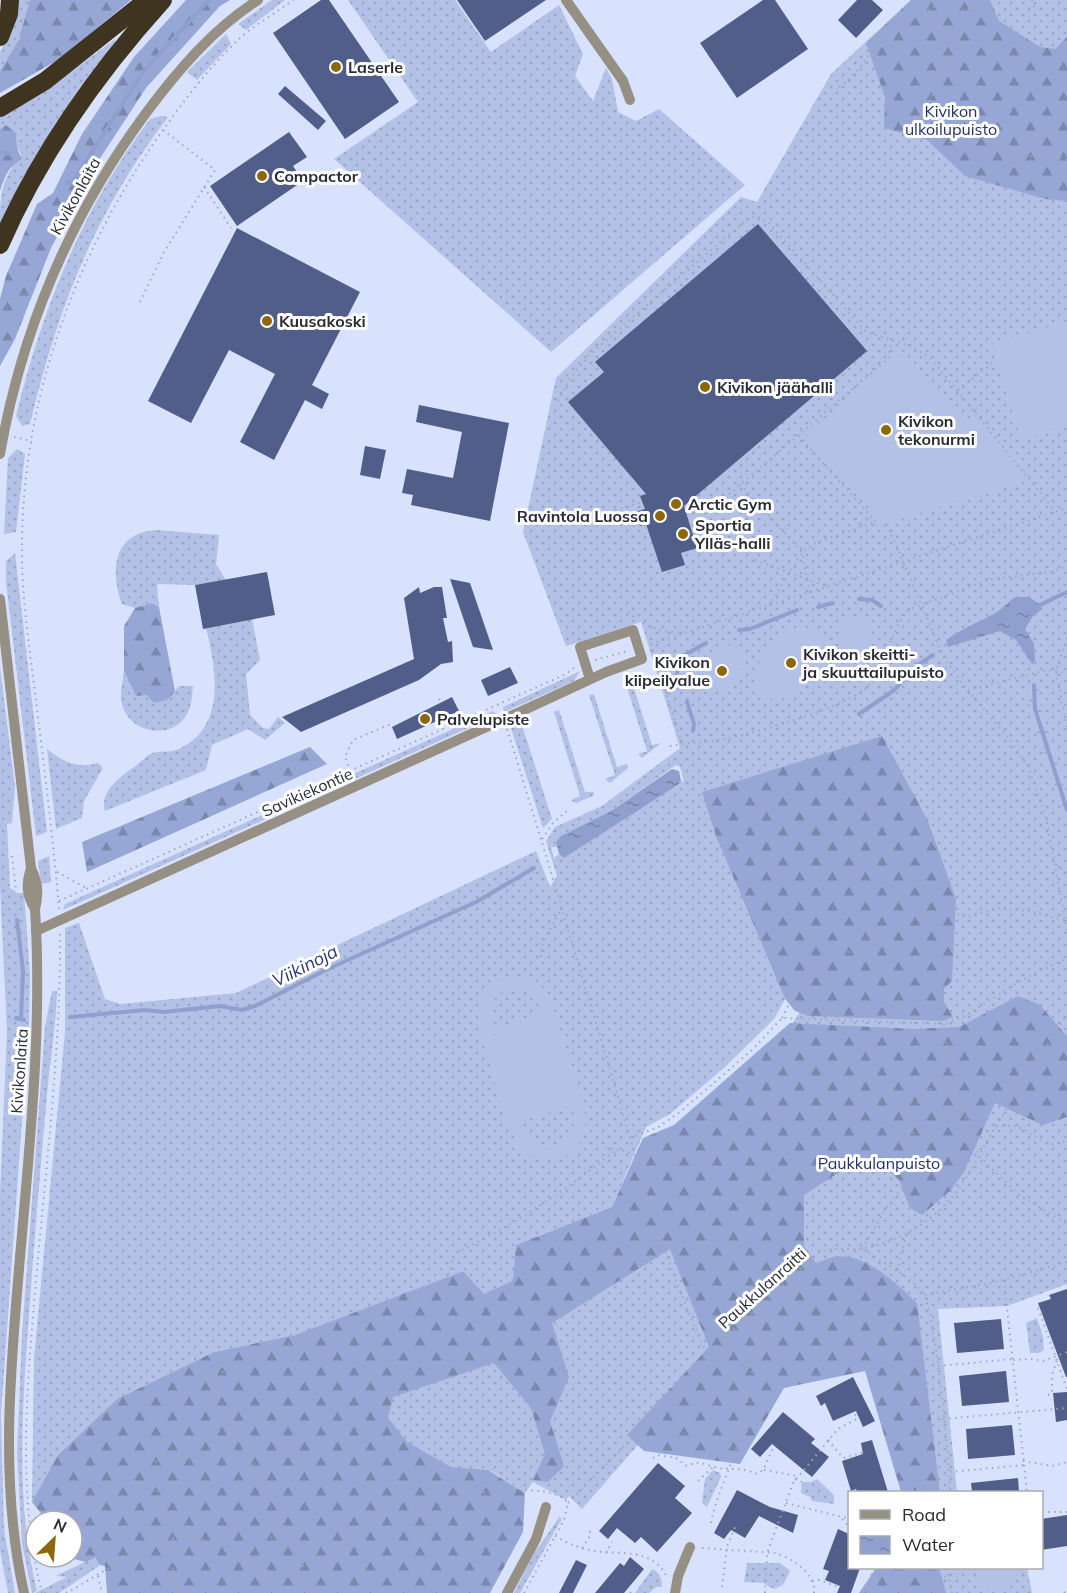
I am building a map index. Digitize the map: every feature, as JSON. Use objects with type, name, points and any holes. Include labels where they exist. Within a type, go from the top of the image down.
[{"type":"highway","points":[[0,38],[9,14],[10,0]]},
{"type":"highway","points":[[0,108],[62,69],[147,0]]},
{"type":"highway","points":[[0,245],[31,180],[63,126],[93,83],[163,0]]},
{"type":"street","name":"Kivikonlaita","points":[[0,454],[15,385],[40,304],[65,243],[89,198],[114,157],[195,52],[258,0]]},
{"type":"street","points":[[566,0],[623,81],[630,100]]},
{"type":"street","name":"Kivikonlaita","points":[[0,599],[32,868],[37,880],[39,896],[35,909],[37,1021],[8,1428],[10,1502],[15,1551],[24,1593]]},
{"type":"street","name":"Savikiekontie","points":[[36,931],[590,679],[642,659],[633,630],[580,647],[590,679]]},
{"type":"street","points":[[507,1593],[536,1539],[546,1507]]},
{"type":"street","points":[[675,1593],[678,1576],[696,1548]]},
{"type":"path","points":[[59,910],[25,614],[22,531],[32,441],[44,384],[70,298],[105,220],[136,168],[222,56],[242,37],[293,0]]},
{"type":"path","points":[[934,0],[933,7],[946,28],[951,57],[927,105],[928,128],[965,152],[1067,159]]},
{"type":"path","points":[[962,10],[967,10],[980,0]]},
{"type":"path","points":[[1032,0],[1035,10]]},
{"type":"path","points":[[839,87],[857,75],[872,51],[893,30],[933,7]]},
{"type":"path","points":[[140,302],[164,252],[215,170],[163,130]]},
{"type":"path","points":[[1006,154],[1036,139],[1067,131]]},
{"type":"path","points":[[204,187],[231,228]]},
{"type":"path","points":[[558,401],[569,380],[588,356],[750,217],[756,216],[768,222],[858,324],[874,335],[922,351],[958,390],[1055,512]]},
{"type":"path","points":[[715,506],[890,358],[891,341]]},
{"type":"path","points":[[958,390],[996,360]]},
{"type":"path","points":[[769,606],[802,552],[817,542],[876,522],[799,436]]},
{"type":"path","points":[[13,437],[32,441]]},
{"type":"path","points":[[740,484],[802,552],[810,593]]},
{"type":"path","points":[[615,510],[642,502]]},
{"type":"path","points":[[682,744],[651,644],[1067,508]]},
{"type":"path","points":[[856,518],[862,526]]},
{"type":"path","points":[[887,524],[923,604],[944,658],[967,690],[1009,738],[1028,767],[1046,818],[1067,930]]},
{"type":"path","points":[[845,528],[848,532]]},
{"type":"path","points":[[755,560],[829,586]]},
{"type":"path","points":[[670,746],[730,738],[787,718],[843,703],[866,688],[882,668],[885,654],[899,620],[908,610],[992,579],[1052,572],[1067,566]]},
{"type":"path","points":[[628,612],[658,630],[684,634]]},
{"type":"path","points":[[1067,638],[1056,671],[1067,729]]},
{"type":"path","points":[[593,661],[629,650]]},
{"type":"path","points":[[59,901],[88,890],[566,674],[578,666]]},
{"type":"path","points":[[967,690],[1047,669],[1067,673]]},
{"type":"path","points":[[666,693],[698,682]]},
{"type":"path","points":[[351,771],[345,757],[353,740],[391,723]]},
{"type":"path","points":[[506,726],[542,839],[630,1137],[633,1154],[676,1278],[707,1354]]},
{"type":"path","points":[[542,839],[553,823],[568,810]]},
{"type":"path","points":[[12,856],[14,888],[19,891]]},
{"type":"path","points":[[1056,864],[1067,873]]},
{"type":"path","points":[[55,871],[88,890]]},
{"type":"path","points":[[630,1137],[657,1128],[680,1112],[752,1050],[782,1018],[797,988],[823,965],[924,914],[944,910],[967,917],[999,908],[1034,912],[1066,921]]},
{"type":"path","points":[[541,957],[541,947],[561,909]]},
{"type":"path","points":[[42,1593],[30,1531],[26,1425],[44,1180],[58,1043],[60,928]]},
{"type":"path","points":[[782,1018],[944,1024],[964,1016],[1018,982],[1067,958]]},
{"type":"path","name":"Paukkulanraitti","points":[[568,1503],[642,1428],[707,1354],[819,1252],[840,1247],[862,1249],[907,1233],[920,1226],[952,1199],[964,1186],[996,1126],[1067,1015]]},
{"type":"path","points":[[944,1024],[949,1067],[979,1156],[1019,1196],[1067,1224]]},
{"type":"path","points":[[949,1067],[908,1114],[904,1143],[909,1169],[902,1188],[885,1210],[862,1249],[897,1271],[925,1295],[935,1339],[950,1472],[950,1491]]},
{"type":"path","points":[[904,1143],[918,1129],[949,1115],[959,1100]]},
{"type":"path","points":[[996,1126],[1012,1125],[1047,1144],[1059,1145],[1067,1140]]},
{"type":"path","points":[[605,1147],[633,1154]]},
{"type":"path","points":[[307,1578],[296,1542],[237,1428],[212,1392],[216,1376],[250,1358],[445,1287],[454,1254],[501,1232],[562,1194],[617,1149]]},
{"type":"path","points":[[897,1271],[907,1233]]},
{"type":"path","points":[[925,1295],[1004,1280],[1067,1262]]},
{"type":"path","points":[[1004,1280],[1027,1491]]},
{"type":"path","points":[[711,1523],[714,1506],[729,1467],[744,1416],[759,1306]]},
{"type":"path","points":[[1038,1308],[1067,1389]]},
{"type":"path","points":[[721,1342],[752,1368]]},
{"type":"path","points":[[938,1366],[1013,1359],[1043,1361],[1057,1358],[1067,1352]]},
{"type":"path","points":[[1048,1395],[1052,1393],[1052,1375],[1057,1358]]},
{"type":"path","points":[[943,1419],[1067,1408]]},
{"type":"path","points":[[765,1593],[767,1553],[796,1478],[838,1429],[857,1419],[854,1412]]},
{"type":"path","points":[[828,1440],[843,1458],[861,1452],[861,1455]]},
{"type":"path","points":[[653,1458],[658,1455],[676,1458],[687,1466],[696,1461],[708,1463],[713,1467],[745,1469],[757,1474],[763,1470],[774,1446]]},
{"type":"path","points":[[178,1593],[170,1554],[176,1522],[161,1501],[154,1480],[154,1464],[160,1455],[188,1458],[247,1449]]},
{"type":"path","points":[[950,1472],[1024,1463],[1052,1466],[1067,1462]]},
{"type":"path","points":[[698,1481],[713,1467]]},
{"type":"path","points":[[763,1470],[796,1478],[802,1482]]},
{"type":"path","points":[[310,1593],[331,1561],[375,1522],[412,1507],[448,1497],[524,1489],[553,1492],[568,1503],[567,1514],[524,1593]]},
{"type":"path","points":[[786,1503],[848,1519]]},
{"type":"path","points":[[246,1562],[261,1556],[270,1543],[278,1511]]},
{"type":"path","points":[[1043,1512],[1067,1512]]},
{"type":"path","points":[[842,1519],[848,1527]]},
{"type":"path","points":[[722,1587],[729,1537],[736,1525]]},
{"type":"path","points":[[582,1548],[590,1536],[590,1531]]},
{"type":"path","points":[[555,1536],[582,1548],[606,1553],[643,1556],[661,1567],[666,1581]]},
{"type":"path","points":[[66,1593],[98,1576],[115,1562],[172,1539],[188,1537],[199,1539],[246,1562],[273,1572],[317,1580]]},
{"type":"path","points":[[606,1553],[612,1542]]},
{"type":"path","points":[[696,1548],[767,1553],[786,1557],[812,1581],[814,1593]]},
{"type":"path","points":[[867,1593],[873,1569]]},
{"type":"path","points":[[880,1569],[887,1581],[908,1593]]},
{"type":"path","points":[[947,1569],[952,1593]]},
{"type":"path","points":[[936,1593],[947,1573]]},
{"type":"path","points":[[98,1576],[102,1593]]},
{"type":"path","points":[[812,1581],[819,1580],[838,1587],[838,1585]]},
{"type":"green space","points":[[19,0],[30,0],[27,19],[20,37],[0,71],[0,52],[10,33]]},
{"type":"green space","points":[[30,0],[131,0],[58,60],[0,93],[0,71],[19,39]]},
{"type":"green space","points":[[186,0],[230,0],[220,6],[146,88],[97,163],[51,248],[15,339],[0,366],[0,299],[6,276],[37,204],[53,193],[82,134],[134,57]]},
{"type":"green space","points":[[272,0],[285,0],[246,30],[238,24]]},
{"type":"green space","points":[[348,0],[455,0],[491,52],[559,5],[583,54],[575,76],[593,101],[606,68],[612,79],[618,112],[636,121],[659,109],[745,185],[551,352],[334,159],[418,102]]},
{"type":"green space","points":[[911,0],[1067,0],[1067,1284],[1007,1306],[938,1309],[957,1491],[904,1491],[869,1368],[783,1386],[737,1461],[638,1445],[582,1509],[569,1496],[566,1500],[533,1482],[525,1493],[491,1471],[388,1461],[329,1341],[468,1278],[463,1271],[295,1335],[214,1352],[117,1399],[58,1455],[32,1502],[34,1358],[65,1032],[65,928],[79,923],[105,999],[120,1004],[236,993],[536,851],[550,887],[557,876],[546,841],[555,827],[602,806],[680,748],[641,622],[566,646],[523,532],[556,378],[741,197],[757,202],[831,74]],"holes":[[[676,765],[680,767],[684,782],[681,781],[564,858],[559,854],[554,858],[551,847],[557,847],[556,842],[561,836],[611,811]],[[717,839],[802,1009],[790,1027],[614,1213],[516,1257],[516,1245],[612,1207],[646,1127],[670,1114],[725,1067],[774,1019],[785,999]]]},
{"type":"green space","name":"Kivikon ulkoilupuisto","points":[[911,0],[990,0],[999,21],[1040,47],[1055,49],[1067,37],[1067,201],[1045,199],[965,176],[927,140],[884,128],[885,97],[866,43]]},
{"type":"green space","points":[[226,34],[231,44],[197,80],[187,72]]},
{"type":"green space","points":[[115,39],[115,43],[80,87],[52,131],[0,230],[0,208],[5,181],[22,154],[17,148],[16,133],[6,125],[0,129],[0,117],[67,75]]},
{"type":"green space","points":[[168,117],[119,189],[82,263],[53,340],[30,424],[22,426],[16,416],[26,376],[52,298],[68,260],[104,187],[150,119]]},
{"type":"green space","points":[[6,125],[16,133],[17,148],[22,159],[8,172],[0,191],[0,129]]},
{"type":"green space","points":[[1067,321],[1067,425],[1021,440],[991,345]]},
{"type":"green space","name":"Kivikon tekonurmi","points":[[903,351],[966,425],[977,415],[1030,479],[879,526],[866,511],[869,508],[806,434]]},
{"type":"green space","points":[[17,449],[25,454],[16,532],[4,534],[8,458]]},
{"type":"green space","points":[[156,530],[219,535],[216,564],[226,580],[195,585],[157,584],[159,607],[152,603],[135,608],[122,604],[116,579],[118,555],[131,538]]},
{"type":"green space","points":[[15,553],[47,832],[36,836],[6,582],[6,561]]},
{"type":"green space","points":[[152,603],[159,607],[175,691],[167,700],[154,703],[147,695],[136,696],[124,671],[124,626],[135,608]]},
{"type":"green space","points":[[854,616],[867,620],[873,634],[863,656],[854,660],[842,655],[839,632],[844,623]]},
{"type":"green space","points":[[252,619],[260,660],[246,674],[250,715],[263,728],[269,729],[278,717],[285,723],[265,740],[248,729],[212,745],[206,770],[105,811],[106,796],[114,783],[148,755],[179,749],[194,739],[205,726],[211,711],[215,678],[206,628]]},
{"type":"green space","name":"Kivikon skeitti- ja skuuttailupuisto","points":[[802,627],[821,634],[828,648],[824,664],[813,680],[797,692],[780,699],[765,697],[755,682],[758,664],[776,640],[793,629]]},
{"type":"green space","name":"Kivikon kiipeilyalue","points":[[731,644],[736,644],[744,652],[742,670],[732,685],[726,690],[718,691],[703,681],[703,666],[715,653]]},
{"type":"green space","points":[[0,667],[15,787],[12,823],[7,824],[10,888],[17,893],[24,893],[30,974],[29,1023],[1,1414],[4,1529],[15,1593],[8,1593],[0,1550],[0,1194],[7,1032],[0,885]]},
{"type":"green space","points":[[124,671],[136,696],[147,695],[167,700],[179,686],[193,686],[190,708],[180,723],[162,731],[142,727],[133,722],[126,714],[121,700]]},
{"type":"green space","points":[[580,671],[574,681],[504,712],[503,707]]},
{"type":"green space","points":[[631,679],[652,745],[661,743],[642,758],[638,754],[647,751],[625,681]]},
{"type":"green space","points":[[1038,684],[1042,712],[1067,795],[1067,823],[1030,710],[1028,689]]},
{"type":"green space","points":[[594,694],[617,767],[627,764],[628,768],[610,783],[605,779],[615,775],[589,695]]},
{"type":"green space","points":[[559,710],[585,792],[594,792],[593,796],[576,803],[571,800],[580,796],[554,712]]},
{"type":"green space","points":[[493,711],[497,715],[63,910],[65,904]]},
{"type":"green space","points":[[530,716],[532,722],[522,725],[552,819],[543,828],[510,725]]},
{"type":"green space","points":[[882,736],[928,821],[956,899],[952,981],[944,989],[944,1002],[953,1017],[943,1021],[808,1016],[795,1011],[785,999],[717,839],[702,792]]},
{"type":"green space","points":[[310,747],[327,764],[87,872],[82,842]]},
{"type":"green space","points":[[47,749],[71,763],[90,765],[98,763],[103,768],[84,801],[82,818],[56,829]]},
{"type":"green space","points":[[49,856],[51,882],[41,884],[38,861]]},
{"type":"green space","points":[[518,976],[537,982],[550,997],[585,1112],[581,1140],[575,1149],[558,1159],[537,1158],[520,1146],[508,1123],[491,1070],[479,1024],[480,1005],[483,997],[493,985]],"holes":[[[510,988],[522,989],[531,994],[543,1013],[493,1029],[512,1090],[492,1029],[490,1016],[492,1004],[498,995]],[[572,1106],[574,1124],[572,1132],[563,1144],[548,1149],[538,1147],[526,1135],[521,1121]]]},
{"type":"green space","points":[[52,991],[57,991],[26,1357],[22,1474],[24,1554],[17,1452],[22,1334],[45,1027]]},
{"type":"green space","name":"Paukkulanpuisto","points":[[1018,996],[1040,1005],[1067,1036],[1067,1117],[1043,1125],[995,1103],[964,1172],[951,1190],[922,1215],[910,1208],[899,1180],[883,1166],[871,1163],[849,1166],[804,1195],[804,1246],[816,1263],[833,1257],[845,1256],[856,1259],[879,1271],[917,1303],[940,1491],[901,1491],[865,1371],[784,1388],[740,1464],[644,1451],[627,1435],[709,1347],[670,1249],[552,1323],[569,1377],[550,1421],[564,1466],[548,1482],[533,1480],[545,1454],[531,1408],[494,1363],[393,1397],[388,1418],[407,1442],[451,1467],[488,1470],[525,1493],[523,1532],[490,1593],[107,1593],[105,1566],[99,1565],[95,1557],[84,1562],[84,1509],[38,1509],[32,1502],[58,1455],[117,1399],[214,1352],[295,1335],[463,1271],[484,1294],[513,1281],[516,1245],[612,1207],[643,1138],[674,1125],[790,1023],[913,1029],[959,1027]]},
{"type":"green space","points":[[1037,1318],[1043,1337],[1044,1350],[1039,1353],[1030,1353],[1026,1323]]},
{"type":"green space","points":[[713,1470],[720,1473],[721,1477],[707,1507],[702,1503],[705,1479]]},
{"type":"green space","points":[[817,1479],[834,1495],[834,1504],[812,1501],[810,1497],[801,1493],[802,1482]]},
{"type":"green space","points":[[560,1516],[561,1520],[520,1593],[514,1593],[533,1555]]},
{"type":"green space","points":[[95,1557],[99,1566],[59,1593],[35,1593],[67,1577],[56,1576],[70,1569],[84,1569],[84,1562]]},
{"type":"green space","points":[[747,1563],[780,1563],[790,1571],[783,1585],[774,1589],[763,1583],[744,1582]]},
{"type":"green space","points":[[27,1569],[32,1569],[37,1591],[32,1593]]},
{"type":"green space","points":[[652,1569],[660,1576],[662,1587],[656,1587],[649,1593],[635,1593]]},
{"type":"green space","points":[[875,1569],[939,1569],[946,1593],[859,1593]]},
{"type":"green space","points":[[880,1569],[1027,1569],[1032,1593],[864,1593]]},
{"type":"green space","points":[[973,1569],[1018,1569],[1009,1588],[996,1592],[980,1584]]},
{"type":"water","points":[[1016,597],[1029,597],[1041,605],[1041,610],[1033,616],[1025,629],[1034,644],[1035,661],[1032,664],[1016,640],[1000,631],[948,647],[946,640],[997,612]]},
{"type":"water","points":[[672,769],[679,771],[681,781],[679,784],[564,858],[559,854],[556,842],[561,836],[611,811]]},
{"type":"building","name":"Laserle","points":[[321,0],[329,0],[399,102],[345,139],[273,33]]},
{"type":"building","points":[[457,0],[546,0],[485,41]]},
{"type":"building","points":[[763,0],[775,0],[808,49],[737,98],[700,43]]},
{"type":"building","points":[[857,0],[872,0],[883,10],[856,38],[838,20]]},
{"type":"building","points":[[285,86],[326,121],[318,130],[278,94]]},
{"type":"building","name":"Compactor","points":[[289,132],[307,157],[293,166],[303,181],[237,226],[210,186]]},
{"type":"building","name":"Kivikon jäähalli","points":[[758,224],[867,351],[684,506],[697,548],[681,553],[685,565],[662,572],[646,524],[640,526],[635,512],[645,509],[640,496],[646,494],[568,402],[604,372],[595,362]]},
{"type":"building","name":"Kuusakoski","points":[[237,228],[360,292],[312,385],[329,394],[322,409],[305,400],[274,460],[240,442],[275,374],[229,350],[191,423],[148,401]]},
{"type":"building","points":[[419,405],[509,423],[490,521],[411,505],[413,495],[402,493],[407,469],[453,478],[462,432],[416,422]]},
{"type":"building","points":[[365,446],[386,450],[380,479],[360,475]]},
{"type":"building","points":[[267,572],[275,615],[203,629],[195,585]]},
{"type":"building","points":[[450,579],[470,583],[493,650],[473,647]]},
{"type":"building","points":[[419,587],[420,593],[434,587],[442,587],[447,618],[443,618],[448,642],[452,641],[453,662],[441,664],[419,680],[301,732],[282,717],[414,659],[404,598]]},
{"type":"building","points":[[510,667],[518,683],[488,696],[481,680]]},
{"type":"building","name":"Palvelupiste","points":[[452,697],[459,711],[397,739],[392,727]]},
{"type":"building","points":[[1067,1289],[1066,1377],[1038,1303],[1051,1299],[1049,1295]]},
{"type":"building","points":[[1001,1319],[1004,1349],[957,1353],[954,1323]]},
{"type":"building","points":[[1006,1371],[1009,1402],[962,1406],[959,1376]]},
{"type":"building","points":[[853,1377],[875,1421],[863,1427],[856,1411],[833,1421],[825,1403],[821,1406],[816,1396]]},
{"type":"building","points":[[1067,1392],[1067,1420],[1056,1422],[1053,1393]]},
{"type":"building","points":[[783,1412],[815,1439],[811,1443],[829,1457],[812,1477],[772,1444],[760,1457],[751,1449]]},
{"type":"building","points":[[1012,1425],[1015,1455],[968,1459],[966,1429]]},
{"type":"building","points":[[872,1440],[888,1491],[857,1491],[856,1489],[851,1491],[842,1461],[863,1454],[861,1443]]},
{"type":"building","points":[[658,1463],[685,1486],[675,1498],[692,1513],[657,1552],[641,1537],[635,1543],[617,1528],[608,1539],[599,1531]]},
{"type":"building","points":[[1018,1478],[1019,1491],[972,1491],[971,1483]]},
{"type":"building","points":[[737,1490],[770,1507],[798,1515],[793,1533],[759,1516],[745,1538],[731,1530],[724,1539],[714,1533]]},
{"type":"building","points":[[1067,1515],[1067,1546],[1043,1550],[1043,1519]]},
{"type":"building","points":[[838,1529],[848,1534],[848,1569],[860,1569],[851,1593],[837,1593],[840,1586],[825,1580],[829,1571],[823,1569]]},
{"type":"building","points":[[630,1557],[644,1569],[624,1593],[595,1593],[620,1563],[624,1566]]},
{"type":"building","points":[[576,1560],[587,1565],[573,1593],[559,1593]]},
{"type":"waterway","points":[[67,183],[74,180],[143,72],[209,0]]},
{"type":"waterway","points":[[0,152],[9,154]]},
{"type":"waterway","points":[[1038,606],[1067,592]]},
{"type":"waterway","points":[[859,599],[872,600],[881,606]]},
{"type":"waterway","points":[[818,607],[833,603]]},
{"type":"waterway","points":[[739,630],[750,629],[797,610]]},
{"type":"waterway","points":[[677,673],[681,657],[706,643]]},
{"type":"waterway","points":[[859,714],[893,691],[918,665],[933,655]]},
{"type":"waterway","points":[[1034,685],[1035,709],[1067,810]]},
{"type":"waterway","points":[[687,702],[694,724],[693,731]]},
{"type":"waterway","name":"Viikinoja","points":[[70,1017],[145,1010],[164,1012],[220,1006],[242,1010],[255,1006],[328,969],[476,902],[534,868]]},
{"type":"waterway","points":[[17,920],[23,971],[21,1019]]},
{"type":"waterway","name":"Viikinoja","points":[[16,1018],[24,1020]]},
{"type":"place","name":"Laserle","points":[[336,67]]},
{"type":"place","name":"Compactor","points":[[262,176]]},
{"type":"place","name":"Kuusakoski","points":[[267,321]]},
{"type":"place","name":"Kivikon jäähalli","points":[[705,387]]},
{"type":"place","name":"Kivikon tekonurmi","points":[[886,430]]},
{"type":"place","name":"Arctic Gym","points":[[676,504]]},
{"type":"place","name":"Ravintola Luossa","points":[[660,516]]},
{"type":"place","name":"Sportia Ylläs-halli","points":[[683,534]]},
{"type":"place","name":"Kivikon skeitti- ja skuuttailupuisto","points":[[791,663]]},
{"type":"place","name":"Kivikon kiipeilyalue","points":[[722,671]]},
{"type":"place","name":"Palvelupiste","points":[[425,719]]}]
